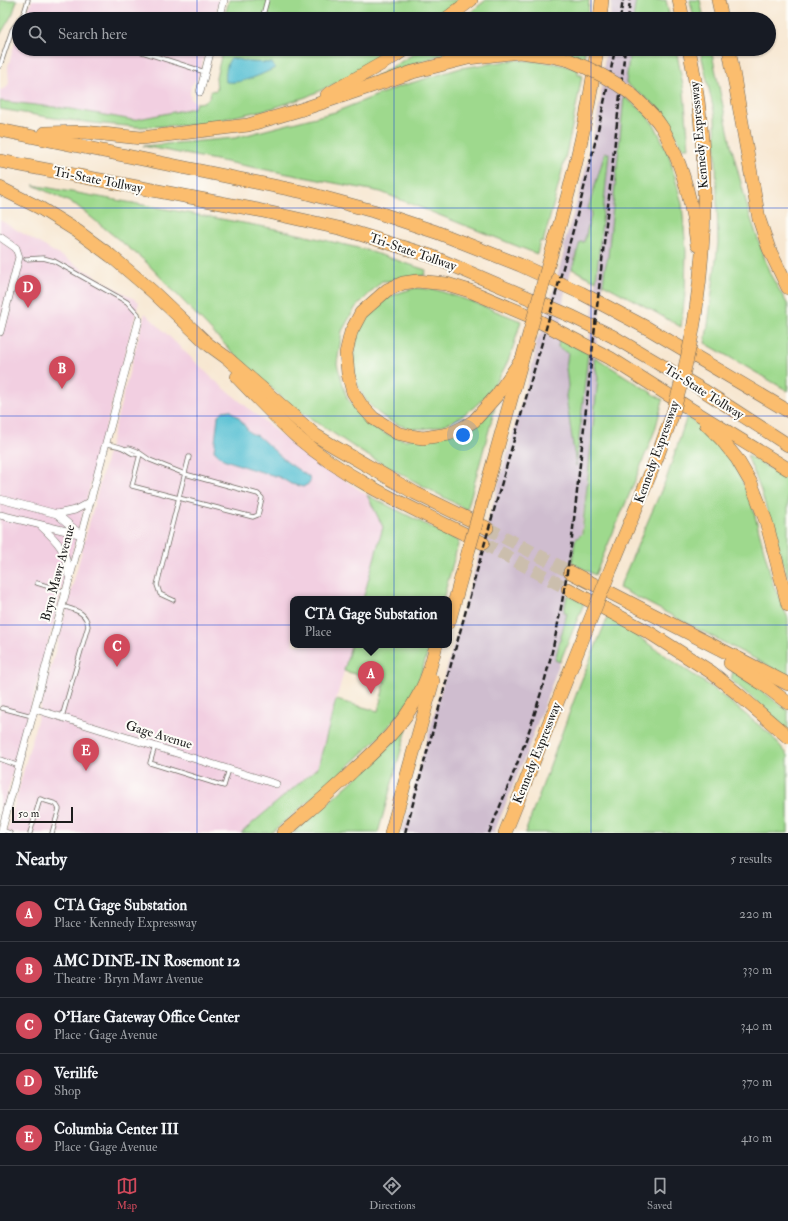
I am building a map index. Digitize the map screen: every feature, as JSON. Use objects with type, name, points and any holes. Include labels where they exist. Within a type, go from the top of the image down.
[{"type":"highway","points":[[455,12],[471,0]]},
{"type":"highway","points":[[601,12],[602,0]]},
{"type":"highway","points":[[679,0],[682,12]]},
{"type":"highway","points":[[718,0],[721,12]]},
{"type":"highway","points":[[303,109],[395,56]]},
{"type":"highway","points":[[22,134],[84,132],[141,138],[248,126],[413,72],[468,58],[485,56]]},
{"type":"highway","points":[[550,56],[569,60],[589,68],[613,81],[630,93],[651,112],[662,127],[675,152],[685,180],[693,216],[699,289]]},
{"type":"highway","points":[[452,612],[564,210],[581,144],[596,56]]},
{"type":"highway","name":"Kennedy Expressway","points":[[505,833],[593,612],[656,460],[673,413],[685,366],[699,289],[705,221],[704,168],[700,117],[690,56]]},
{"type":"highway","points":[[730,56],[760,219],[769,249],[788,288]]},
{"type":"highway","name":"Tri-State Tollway","points":[[0,130],[303,192],[372,211],[436,232],[520,265],[581,293],[649,329],[788,411]]},
{"type":"highway","name":"Tri-State Tollway","points":[[0,161],[258,210],[344,229],[431,256],[573,317],[612,336],[702,390],[788,445]]},
{"type":"highway","points":[[0,188],[40,208],[77,231],[111,256],[152,291],[209,345],[223,363],[297,437],[360,482],[482,543]]},
{"type":"highway","points":[[522,359],[497,395],[474,421],[449,434],[423,438],[397,433],[372,418],[361,405],[353,392],[348,374],[346,354],[351,332],[361,313],[387,290],[403,283],[417,281],[447,284],[470,291],[534,319],[610,358],[788,469]]},
{"type":"highway","points":[[209,345],[228,358],[315,435],[415,492],[487,528]]},
{"type":"highway","points":[[692,410],[721,439],[737,459],[751,483],[766,521],[788,605]]},
{"type":"highway","points":[[570,572],[788,684]]},
{"type":"highway","points":[[451,596],[463,573]]},
{"type":"highway","points":[[568,589],[650,633],[711,672],[788,737]]},
{"type":"highway","points":[[700,639],[730,663],[763,684],[788,703]]},
{"type":"highway","points":[[283,833],[374,752],[400,725],[420,694],[435,648]]},
{"type":"highway","points":[[391,833],[442,648]]},
{"type":"highway","points":[[510,833],[511,819]]},
{"type":"street","points":[[221,12],[224,0]]},
{"type":"street","points":[[200,92],[209,56]]},
{"type":"street","points":[[0,237],[16,248],[19,261],[0,332]]},
{"type":"street","name":"Bryn Mawr Avenue","points":[[2,832],[139,320]]},
{"type":"street","points":[[0,499],[57,514],[81,535]]},
{"type":"street","points":[[57,514],[75,510],[90,502]]},
{"type":"street","points":[[0,515],[81,535]]},
{"type":"street","points":[[41,526],[63,550],[68,567],[67,589]]},
{"type":"street","name":"Gage Avenue","points":[[34,709],[276,784]]},
{"type":"lane","points":[[24,12],[28,0]]},
{"type":"lane","points":[[264,12],[267,0]]},
{"type":"lane","points":[[0,66],[12,30]]},
{"type":"lane","points":[[155,56],[205,72]]},
{"type":"lane","points":[[26,259],[43,258],[54,261],[127,302],[138,314],[139,320]]},
{"type":"lane","points":[[105,444],[126,449],[128,452],[140,454],[150,460],[185,474],[258,494],[262,498],[258,514],[253,518],[132,486],[140,454]]},
{"type":"lane","points":[[173,600],[160,594],[157,585],[189,457]]},
{"type":"lane","points":[[37,583],[67,589]]},
{"type":"lane","points":[[62,606],[82,614],[87,619],[88,626],[62,717]]},
{"type":"lane","points":[[2,708],[32,716]]},
{"type":"lane","points":[[155,746],[150,763],[224,786],[229,769]]},
{"type":"lane","points":[[0,759],[19,766]]},
{"type":"lane","points":[[30,833],[40,799],[56,804],[59,809],[52,833]]},
{"type":"lane","points":[[2,832],[10,833]]},
{"type":"shaded area","points":[[32,0],[219,0],[216,12],[27,12]]},
{"type":"shaded area","points":[[612,0],[636,0],[634,12],[611,12]]},
{"type":"shaded area","points":[[12,53],[12,56],[204,56],[199,76],[191,86],[191,99],[196,103],[194,108],[133,120],[71,109],[0,101],[0,90],[6,88],[9,83],[8,67]]},
{"type":"shaded area","points":[[605,56],[629,56],[608,257],[605,268],[595,357],[598,378],[581,534],[575,540],[564,612],[567,613],[555,660],[560,662],[526,754],[494,833],[401,833],[534,358],[536,344],[539,335],[541,334],[565,248],[563,248],[583,181],[601,97]],"holes":[[[576,253],[598,265],[588,353],[559,339],[564,296]]]},
{"type":"shaded area","points":[[0,220],[139,302],[0,820]]},
{"type":"shaded area","points":[[145,313],[213,379],[293,445],[367,495],[383,527],[364,596],[290,596],[290,648],[350,648],[318,767],[241,833],[7,833]]},
{"type":"green space","points":[[0,0],[17,0],[12,15],[0,35]]},
{"type":"green space","points":[[229,0],[461,0],[446,12],[226,12]]},
{"type":"green space","points":[[486,0],[589,0],[588,12],[471,12]]},
{"type":"green space","points":[[636,0],[666,0],[669,12],[634,12]]},
{"type":"green space","points":[[690,0],[700,0],[703,12],[693,12]]},
{"type":"green space","points":[[221,56],[385,56],[352,76],[306,97],[273,108],[196,125],[138,127],[47,117],[0,109],[0,101],[71,109],[133,120],[194,108],[196,103],[204,102],[208,99],[211,91],[217,90],[216,77]],"holes":[[[232,58],[250,62],[272,63],[226,77]]]},
{"type":"green space","points":[[410,56],[437,56],[367,82]]},
{"type":"green space","points":[[573,56],[584,56],[584,60]]},
{"type":"green space","points":[[629,56],[677,56],[684,91],[689,148],[683,148],[662,113],[651,102],[626,83]]},
{"type":"green space","points":[[702,56],[712,56],[732,149],[749,213],[770,274],[788,305],[788,391],[705,343],[718,243],[715,116]]},
{"type":"green space","points":[[515,60],[539,61],[563,65],[578,70],[578,75],[582,75],[560,180],[543,242],[540,241],[537,254],[381,192],[143,146],[235,138],[335,112],[398,87],[461,68]]},
{"type":"green space","points":[[624,97],[642,110],[655,126],[669,155],[682,204],[686,251],[685,294],[681,327],[603,284],[608,257]]},
{"type":"green space","points":[[605,153],[609,153],[596,281],[572,269],[580,242],[584,242],[592,211],[588,209]]},
{"type":"green space","points":[[33,185],[276,229],[363,249],[426,270],[425,275],[382,281],[355,308],[342,331],[337,364],[347,398],[367,424],[386,434],[405,440],[479,422],[495,408],[467,510],[363,453],[289,404],[228,348],[145,261],[76,205]]},
{"type":"green space","points":[[416,288],[437,290],[473,302],[521,321],[514,345],[504,369],[493,387],[464,415],[446,424],[428,428],[409,428],[391,421],[373,408],[357,383],[354,369],[356,340],[361,326],[369,314],[380,303],[388,298]]},
{"type":"green space","points":[[559,339],[588,353],[576,466],[566,396],[568,386],[566,368],[568,353],[558,347]]},
{"type":"green space","points":[[595,357],[663,400],[655,430],[595,575],[572,563],[575,540],[582,534],[598,378],[594,361]]},
{"type":"green space","points":[[687,416],[716,440],[732,461],[750,497],[773,584],[788,618],[788,676],[619,588],[667,477]]},
{"type":"green space","points":[[747,455],[788,479],[788,579],[761,491]]},
{"type":"green space","points":[[367,495],[459,541],[444,596],[364,596],[383,527]]},
{"type":"green space","points":[[567,595],[584,603],[560,662],[555,660],[567,613],[564,612]]},
{"type":"green space","points":[[608,616],[714,689],[770,734],[788,755],[788,833],[525,833],[580,684]]},
{"type":"green space","points":[[350,648],[429,648],[418,681],[408,702],[389,726],[360,756],[271,833],[241,833],[318,767],[336,700],[378,711],[385,682],[344,671]]},
{"type":"green space","points":[[733,671],[788,711],[788,731],[763,707],[731,680]]},
{"type":"green space","points":[[406,729],[378,833],[293,833],[351,782]]},
{"type":"water","points":[[232,58],[250,62],[272,63],[275,68],[258,76],[238,82],[226,82],[227,67],[230,59]]},
{"type":"water","points":[[230,410],[239,418],[250,433],[258,436],[287,462],[309,477],[310,483],[303,487],[291,484],[279,477],[223,459],[214,451],[218,416],[223,411]]},
{"type":"tunnel","points":[[487,528],[570,572]]},
{"type":"tunnel","points":[[483,543],[568,589]]},
{"type":"railway","points":[[621,12],[623,0]]},
{"type":"railway","points":[[629,12],[630,0]]},
{"type":"railway","points":[[405,833],[572,235],[591,161],[614,56]]},
{"type":"railway","points":[[489,833],[516,767],[534,716],[550,661],[562,604],[571,547],[624,56]]},
{"type":"place","name":"Verilife","points":[[28,308]]},
{"type":"place","name":"AMC DINE-IN Rosemont 12","points":[[62,389]]},
{"type":"place","name":"O’Hare Gateway Office Center","points":[[117,667]]},
{"type":"place","name":"CTA Gage Substation","points":[[371,694]]},
{"type":"place","name":"Columbia Center III","points":[[86,771]]}]
